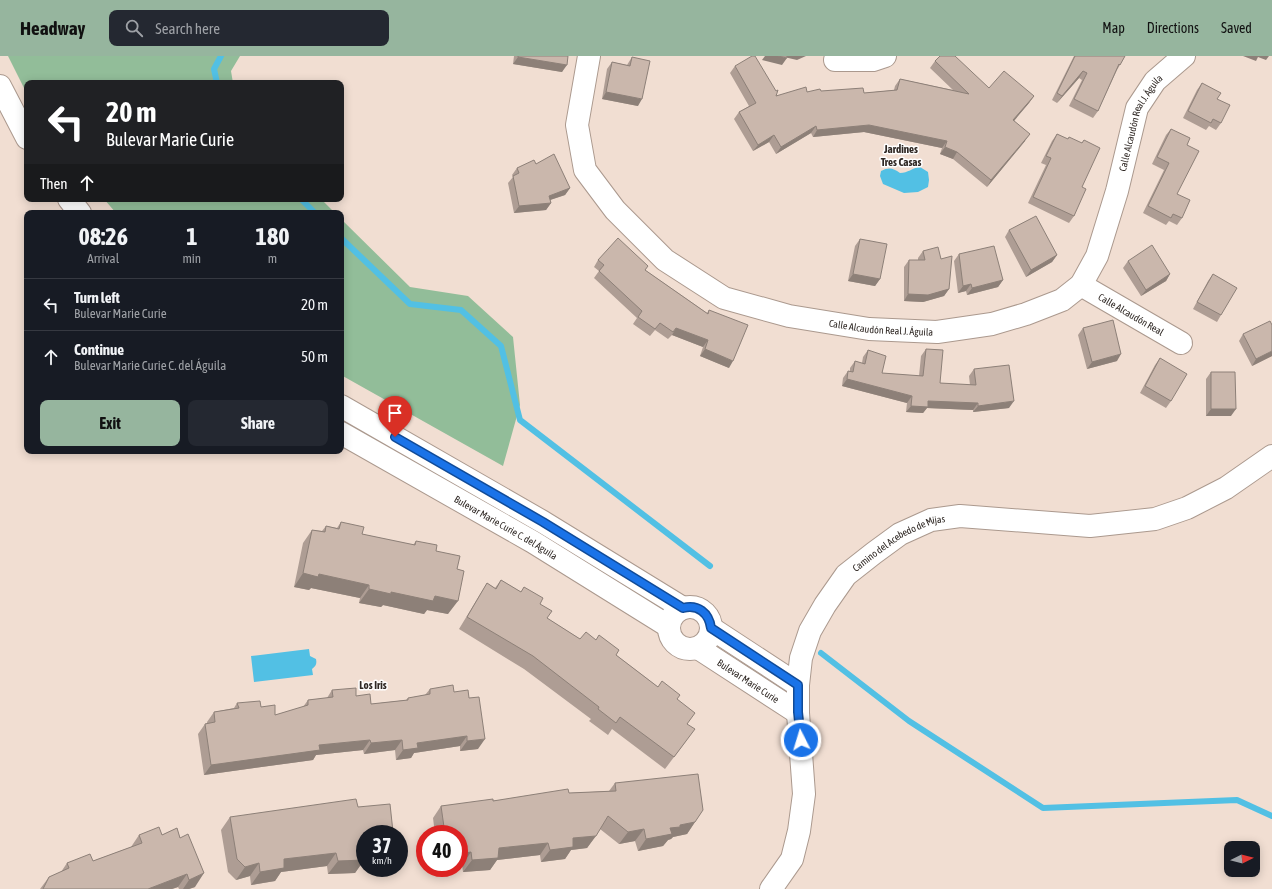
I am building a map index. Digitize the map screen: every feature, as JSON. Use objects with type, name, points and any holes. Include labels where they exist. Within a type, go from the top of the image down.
[{"type":"street","name":"Calle Alcaudón Real J. Águila","points":[[589,56],[577,125],[585,170],[615,210],[665,260],[724,298],[789,316],[869,330],[938,332],[992,324],[1026,314],[1062,300],[1081,285],[1097,256],[1117,191],[1136,108],[1155,81],[1184,56]]},
{"type":"street","points":[[835,60],[873,60],[885,56]]},
{"type":"street","points":[[0,86],[24,132]]},
{"type":"street","points":[[71,202],[78,210]]},
{"type":"street","name":"Calle Alcaudón Real","points":[[1081,285],[1181,342]]},
{"type":"street","points":[[344,408],[543,522],[683,608]]},
{"type":"street","name":"Bulevar Marie Curie C. del Águila","points":[[344,435],[533,542],[668,626]]},
{"type":"street","name":"Camino del Acebedo de Mijas","points":[[771,889],[792,859],[799,831],[804,794],[798,712],[798,685],[801,658],[810,631],[825,605],[846,575],[900,534],[931,520],[960,516],[1090,526],[1155,519],[1187,508],[1226,488],[1272,456]]},
{"type":"street","points":[[668,626],[674,613],[683,608],[695,607],[702,611],[710,621],[711,628],[707,641],[698,648]]},
{"type":"street","name":"Bulevar Marie Curie","points":[[668,626],[669,634],[677,646],[690,650],[698,648],[798,712]]},
{"type":"street","points":[[711,628],[798,685]]},
{"type":"green space","points":[[8,56],[240,56],[231,71],[232,80],[24,80],[24,88]]},
{"type":"green space","points":[[107,202],[324,202],[332,210],[113,210]]},
{"type":"green space","points":[[344,222],[410,287],[468,296],[513,337],[520,405],[503,466],[344,377]]},
{"type":"water","points":[[920,167],[928,172],[929,180],[928,187],[918,192],[904,193],[883,184],[880,176],[881,171],[886,169],[893,169],[900,173]]},
{"type":"water","points":[[309,649],[310,656],[316,659],[316,665],[312,669],[313,675],[254,682],[251,656]]},
{"type":"building","points":[[518,56],[568,56],[567,65]]},
{"type":"building","points":[[752,56],[755,56],[776,91],[778,90],[776,96],[806,87],[807,92],[820,89],[821,91],[863,88],[864,93],[897,90],[900,79],[969,94],[935,61],[940,56],[955,56],[989,88],[1004,71],[1034,96],[1013,120],[1030,134],[991,180],[957,152],[945,147],[947,141],[869,125],[817,130],[816,126],[781,147],[774,135],[758,145],[739,112],[756,103],[735,66]]},
{"type":"building","points":[[1075,56],[1125,56],[1120,65],[1119,64],[1098,111],[1074,99],[1087,73],[1083,71],[1062,96],[1057,93]]},
{"type":"building","points":[[632,57],[650,61],[642,99],[606,92],[612,62],[630,66]]},
{"type":"building","points":[[1202,83],[1221,93],[1217,99],[1230,105],[1221,123],[1213,119],[1211,123],[1188,111]]},
{"type":"building","points":[[1171,129],[1190,138],[1187,145],[1199,151],[1177,194],[1190,200],[1182,218],[1173,214],[1171,218],[1148,206],[1169,163],[1157,157]]},
{"type":"building","points":[[1057,134],[1068,139],[1069,137],[1082,143],[1084,140],[1100,148],[1082,187],[1086,189],[1074,216],[1033,197],[1051,158],[1046,156]]},
{"type":"building","points":[[554,154],[570,188],[549,196],[551,203],[519,206],[513,176],[519,173],[517,168],[534,160],[536,164]]},
{"type":"building","points":[[1036,216],[1057,255],[1031,270],[1009,230]]},
{"type":"building","points":[[618,238],[648,266],[645,270],[708,314],[709,310],[748,325],[733,361],[705,349],[708,340],[676,328],[673,332],[660,323],[655,329],[638,317],[642,311],[599,271],[604,265],[598,260]]},
{"type":"building","points":[[860,239],[887,244],[880,279],[853,274]]},
{"type":"building","points":[[1152,245],[1170,274],[1146,290],[1128,261]]},
{"type":"building","points":[[994,246],[1003,280],[972,288],[971,284],[963,286],[959,254]]},
{"type":"building","points":[[938,247],[941,259],[952,256],[949,289],[928,295],[908,294],[909,260],[925,260],[923,251]]},
{"type":"building","points":[[1213,274],[1237,288],[1221,315],[1197,302]]},
{"type":"building","points":[[1113,320],[1121,354],[1092,362],[1083,328]]},
{"type":"building","points":[[1270,321],[1272,325],[1272,351],[1256,359],[1243,334]]},
{"type":"building","points":[[926,349],[943,350],[940,383],[976,385],[974,369],[1009,365],[1014,401],[978,406],[978,403],[928,401],[928,407],[911,406],[912,396],[847,379],[848,371],[853,372],[855,361],[865,364],[868,350],[886,356],[882,373],[923,376]]},
{"type":"building","points":[[1160,358],[1187,374],[1171,401],[1145,386]]},
{"type":"building","points":[[1211,372],[1235,372],[1236,409],[1211,409]]},
{"type":"building","points":[[341,522],[364,527],[362,534],[415,545],[416,541],[437,545],[436,551],[460,556],[457,569],[464,571],[458,601],[435,596],[433,601],[391,592],[391,594],[369,589],[369,585],[319,574],[318,577],[303,573],[312,530],[325,532],[326,526],[339,529]]},
{"type":"building","points":[[501,580],[521,592],[524,587],[543,598],[540,604],[552,611],[547,618],[580,639],[586,632],[596,640],[599,635],[619,650],[616,655],[658,687],[662,681],[680,695],[677,699],[695,713],[687,724],[695,729],[674,757],[620,717],[616,723],[598,709],[599,707],[533,656],[467,617],[487,583],[496,589]]},
{"type":"building","points":[[453,685],[454,692],[468,690],[469,698],[479,697],[485,739],[467,741],[467,736],[417,743],[418,748],[403,750],[402,740],[371,743],[370,740],[319,745],[320,750],[211,765],[205,724],[215,722],[214,712],[239,708],[237,703],[260,701],[261,707],[275,705],[275,715],[308,705],[308,700],[333,697],[332,690],[356,688],[356,696],[370,694],[371,704],[408,700],[408,698],[430,694],[430,689]]},
{"type":"building","points":[[698,774],[703,810],[695,822],[680,825],[680,827],[670,828],[672,834],[646,839],[644,829],[628,832],[608,816],[596,836],[573,838],[573,847],[550,850],[548,843],[499,848],[498,858],[472,860],[471,852],[468,852],[468,825],[444,825],[441,806],[493,799],[493,801],[568,789],[569,793],[616,791],[615,783]]},
{"type":"building","points":[[356,799],[358,807],[390,804],[392,825],[356,825],[356,860],[338,861],[336,853],[284,859],[284,868],[260,872],[259,863],[245,867],[237,859],[230,817]]},
{"type":"building","points":[[159,827],[162,835],[177,828],[180,838],[188,834],[204,873],[189,880],[187,874],[148,889],[43,889],[49,877],[69,868],[67,863],[90,854],[93,861],[142,843],[139,835]]},
{"type":"waterway","points":[[216,80],[214,69],[221,56]]},
{"type":"waterway","points":[[304,202],[312,210]]},
{"type":"waterway","points":[[344,241],[410,304],[461,310],[501,346],[520,420],[710,566]]},
{"type":"waterway","points":[[821,653],[909,721],[1043,808],[1237,800],[1272,816]]},
{"type":"district","name":"Jardines Tres Casas","points":[[901,155]]},
{"type":"district","name":"Los Iris","points":[[373,685]]},
{"type":"route","points":[[395,437],[543,522],[683,608],[695,607],[702,611],[707,615],[711,628],[798,685],[798,712],[801,740]]}]
